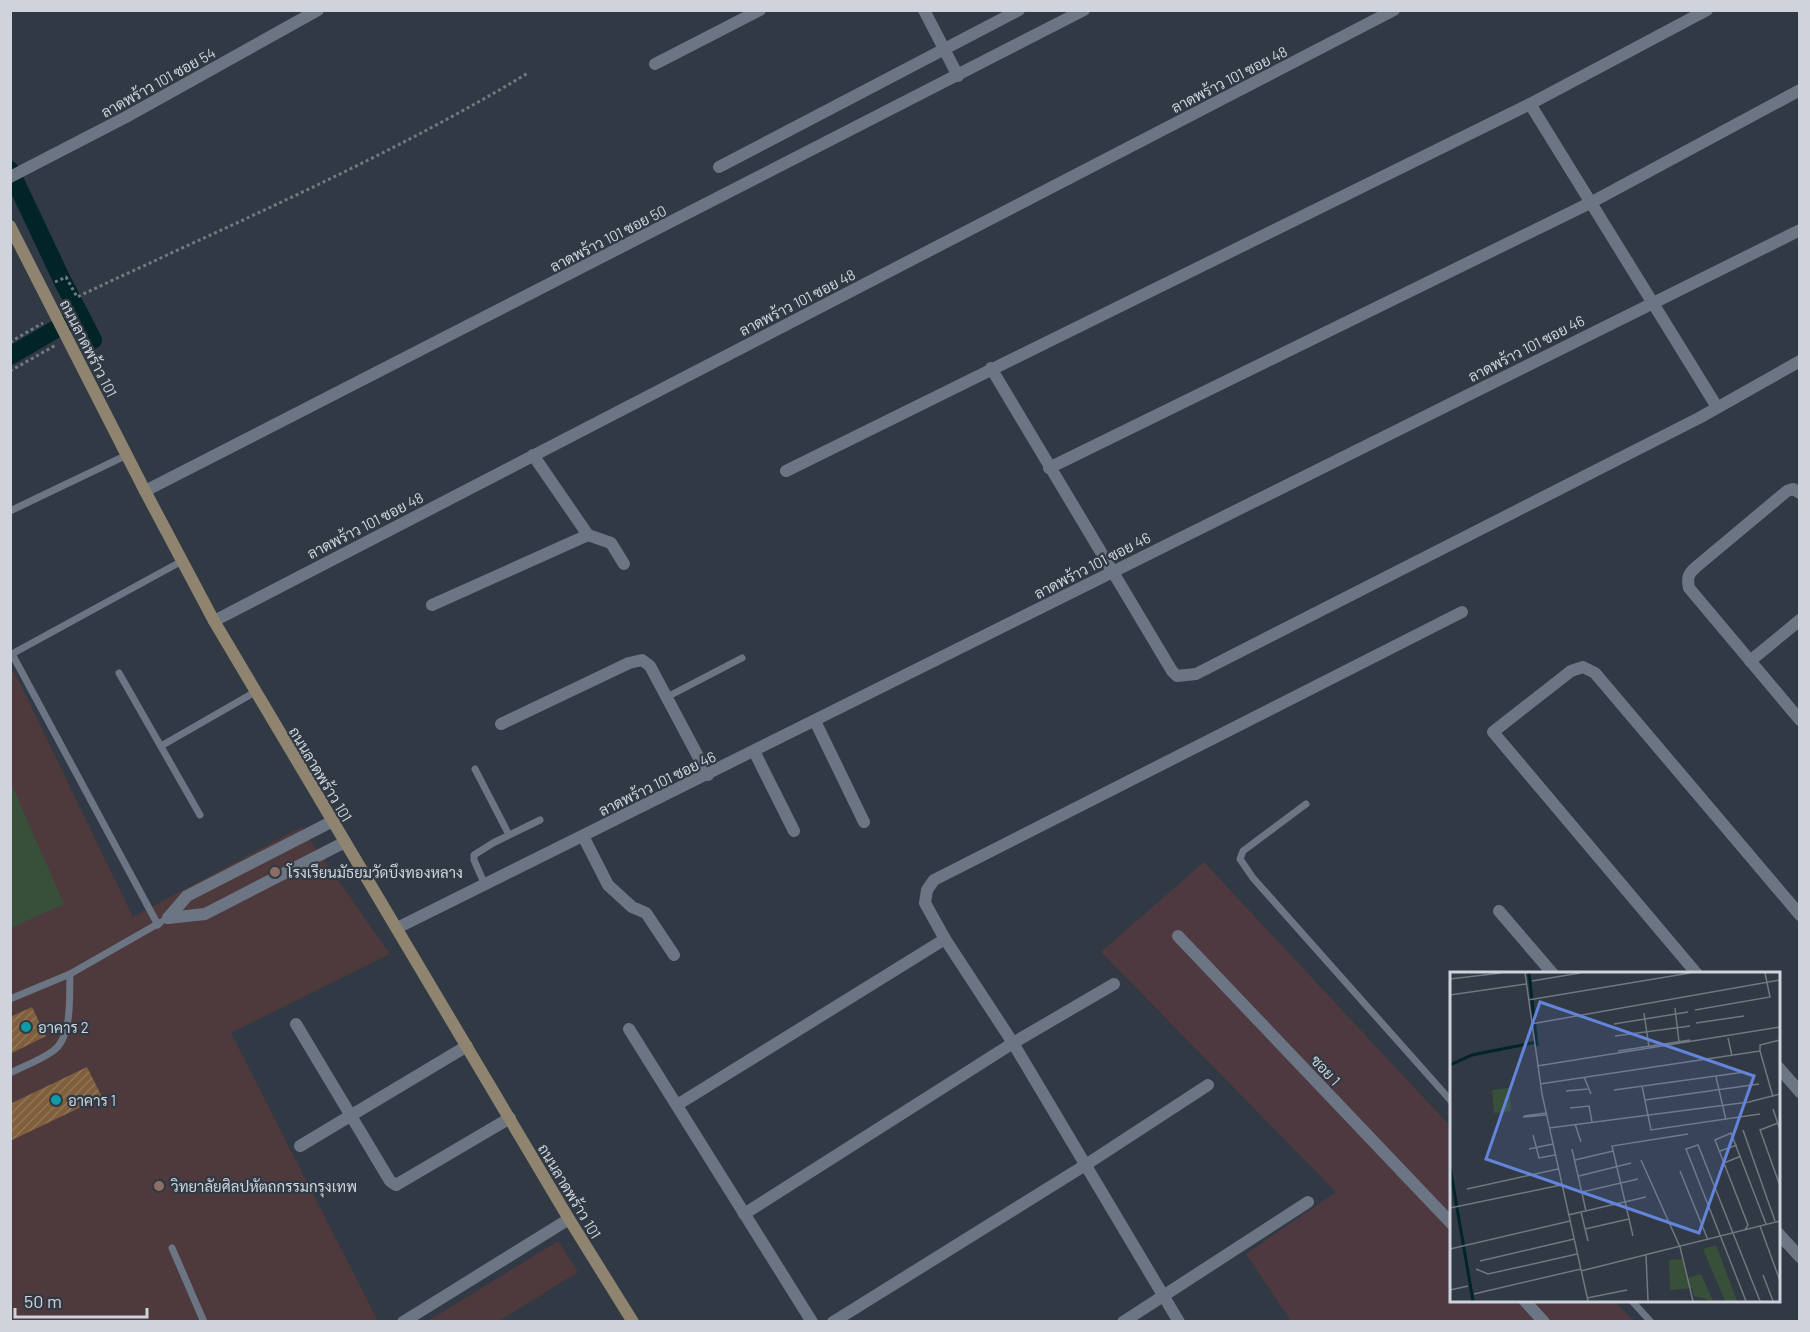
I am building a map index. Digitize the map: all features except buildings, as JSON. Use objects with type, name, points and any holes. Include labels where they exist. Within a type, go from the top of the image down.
[{"type":"street","name":"ลาดพร้าว 101 ซอย 54","points":[[14,175],[126,117],[318,10]]},
{"type":"street","points":[[655,64],[760,10]]},
{"type":"street","points":[[924,10],[958,76]]},
{"type":"street","points":[[719,167],[1019,10]]},
{"type":"street","name":"ลาดพร้าว 101 ซอย 50","points":[[145,491],[1084,10]]},
{"type":"street","name":"ลาดพร้าว 101 ซอย 48","points":[[214,621],[1394,10]]},
{"type":"street","points":[[786,471],[1530,104],[1707,10]]},
{"type":"street","points":[[1049,468],[1592,202],[1800,90]]},
{"type":"street","points":[[1530,104],[1717,407]]},
{"type":"street","name":"ถนนลาดพร้าว 101","points":[[10,226],[15,246],[44,293],[214,621],[569,1219],[633,1322]]},
{"type":"street","name":"ลาดพร้าว 101 ซอย 46","points":[[397,928],[1800,230]]},
{"type":"street","points":[[991,368],[1049,468],[1177,676],[1196,674],[1699,418],[1800,361]]},
{"type":"street","points":[[533,455],[588,535],[611,543],[624,564]]},
{"type":"street","points":[[1800,493],[1793,489],[1787,491],[1689,573],[1688,580],[1689,588],[1800,720]]},
{"type":"street","points":[[432,605],[588,535]]},
{"type":"street","points":[[1179,1322],[1087,1164],[945,939],[925,903],[927,890],[934,880],[1462,612]]},
{"type":"street","points":[[1750,661],[1800,620]]},
{"type":"street","points":[[501,724],[639,660],[650,666],[708,775]]},
{"type":"street","points":[[1695,972],[1493,732],[1571,671],[1583,667],[1595,673],[1800,915]]},
{"type":"street","points":[[814,721],[864,822]]},
{"type":"street","points":[[754,752],[794,831]]},
{"type":"street","points":[[163,921],[187,896],[333,821]]},
{"type":"street","points":[[583,836],[608,885],[632,907],[646,913],[674,955]]},
{"type":"street","points":[[163,921],[205,914],[345,842]]},
{"type":"street","points":[[1499,911],[1551,972]]},
{"type":"street","name":"ซอย 1","points":[[1178,936],[1450,1222]]},
{"type":"street","points":[[676,1105],[945,939]]},
{"type":"street","points":[[744,1214],[1013,1044],[1114,984]]},
{"type":"street","points":[[296,1024],[390,1181],[396,1185],[510,1118]]},
{"type":"street","points":[[629,1029],[812,1322]]},
{"type":"street","points":[[300,1146],[467,1046]]},
{"type":"street","points":[[1780,1068],[1800,1092]]},
{"type":"street","points":[[833,1322],[1087,1164],[1208,1085]]},
{"type":"street","points":[[1123,1322],[1308,1202]]},
{"type":"street","points":[[403,1322],[569,1219]]},
{"type":"street","points":[[1780,1234],[1800,1257]]},
{"type":"street","points":[[1526,1302],[1544,1322]]},
{"type":"lane","points":[[10,511],[127,455]]},
{"type":"lane","points":[[10,999],[70,974],[163,921],[11,654],[182,561]]},
{"type":"lane","points":[[667,697],[742,658]]},
{"type":"lane","points":[[119,673],[200,814]]},
{"type":"lane","points":[[161,746],[255,692]]},
{"type":"lane","points":[[475,769],[509,835]]},
{"type":"lane","points":[[1306,804],[1243,851],[1240,859],[1253,878],[1450,1100]]},
{"type":"lane","points":[[485,885],[474,855],[540,820]]},
{"type":"lane","points":[[10,1072],[54,1050],[62,1042],[67,1032],[70,974]]},
{"type":"lane","points":[[172,1248],[204,1322]]},
{"type":"lane","points":[[1633,1302],[1651,1322]]},
{"type":"path","points":[[58,281],[65,278],[77,297],[357,167],[482,101],[528,73]]},
{"type":"path","points":[[10,342],[56,316]]},
{"type":"path","points":[[10,371],[68,339]]},
{"type":"shaded area","points":[[14,671],[133,917],[301,827],[390,954],[231,1033],[378,1321],[11,1322],[10,673]]},
{"type":"shaded area","points":[[1204,862],[1450,1126],[1450,1302],[1615,1302],[1634,1321],[1291,1321],[1246,1254],[1336,1192],[1101,952]]},
{"type":"shaded area","points":[[558,1241],[578,1272],[499,1321],[428,1321]]},
{"type":"green space","points":[[11,783],[64,904],[10,928]]},
{"type":"waterway","points":[[10,170],[93,340]]},
{"type":"waterway","points":[[10,356],[80,315]]},
{"type":"place","name":"โรงเรียนมัธยมวัดบึงทองหลาง","points":[[275,872]]},
{"type":"place","name":"อาคาร 2","points":[[26,1027]]},
{"type":"place","name":"อาคาร 1","points":[[56,1100]]},
{"type":"place","name":"วิทยาลัยศิลปหัตถกรรมกรุงเทพ","points":[[159,1186]]}]
